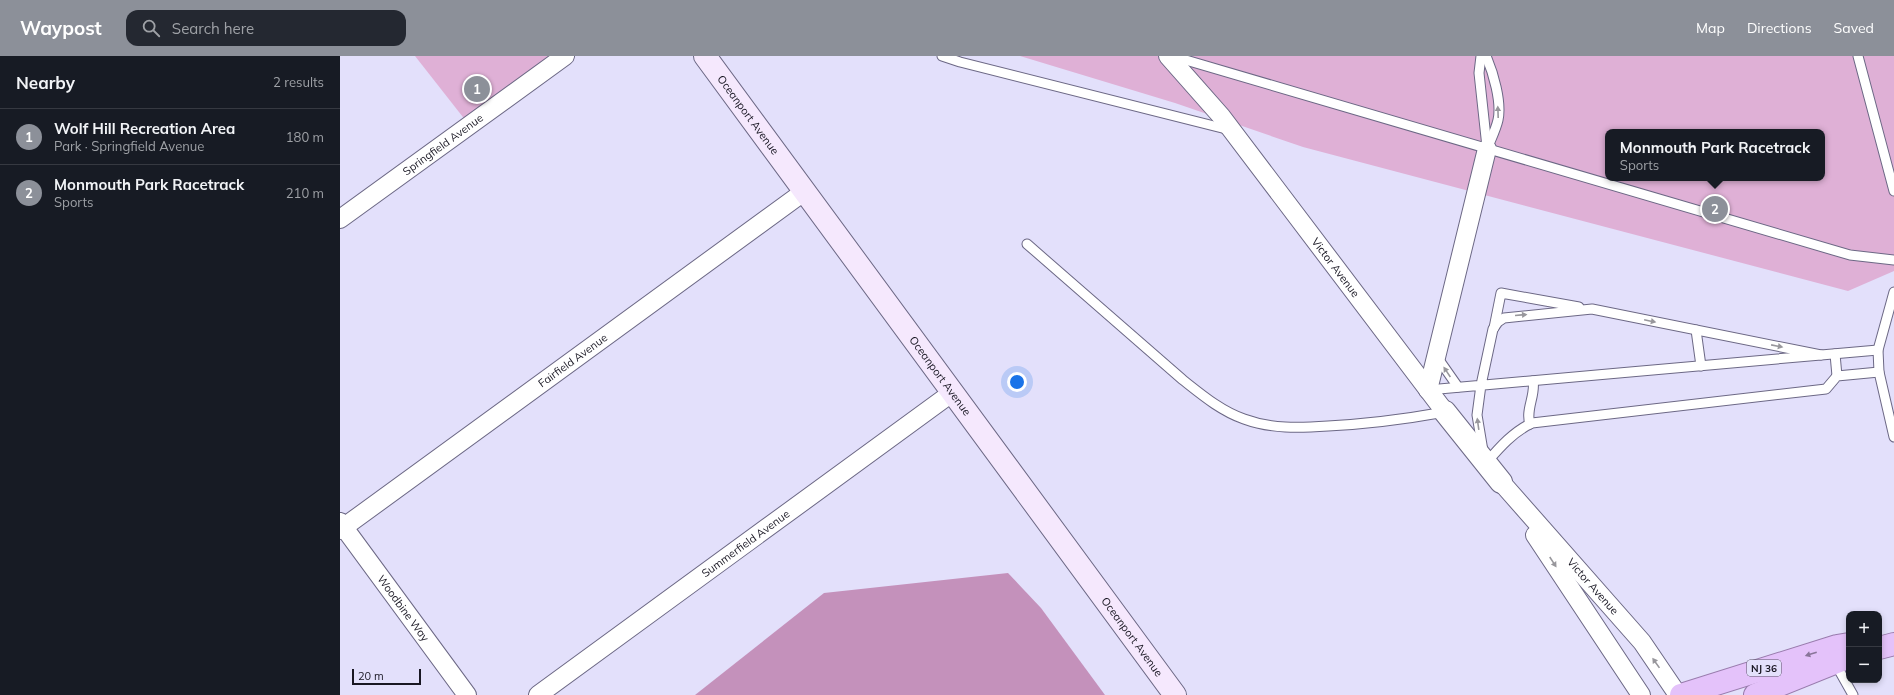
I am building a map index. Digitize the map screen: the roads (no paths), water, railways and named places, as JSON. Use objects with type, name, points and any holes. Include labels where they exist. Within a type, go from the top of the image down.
[{"type":"highway","points":[[1882,638],[1894,636]]},
{"type":"highway","points":[[1882,647],[1894,644]]},
{"type":"highway","name":"NJ 36","points":[[1680,695],[1822,650],[1846,645]]},
{"type":"highway","name":"NJ 36","points":[[1755,695],[1842,660]]},
{"type":"main road","name":"Oceanport Avenue","points":[[705,56],[1175,695]]},
{"type":"street","name":"Springfield Avenue","points":[[340,219],[565,56]]},
{"type":"street","name":"Victor Avenue","points":[[1168,56],[1232,130],[1428,390],[1501,482],[1642,642],[1680,695]]},
{"type":"street","points":[[1428,390],[1487,149]]},
{"type":"street","name":"Fairfield Avenue","points":[[341,526],[805,191]]},
{"type":"street","name":"Summerfield Avenue","points":[[538,695],[953,392]]},
{"type":"street","name":"Victor Avenue","points":[[1501,482],[1641,695]]},
{"type":"street","name":"Woodbine Way","points":[[341,526],[467,695]]},
{"type":"lane","points":[[942,56],[960,62],[1232,130]]},
{"type":"lane","points":[[1172,56],[1850,255],[1894,260]]},
{"type":"lane","points":[[1858,56],[1894,191]]},
{"type":"lane","points":[[1484,60],[1494,74],[1499,114],[1498,122],[1487,149]]},
{"type":"lane","points":[[1484,60],[1480,73],[1487,149]]},
{"type":"lane","points":[[1027,244],[1209,401],[1244,419],[1283,428],[1387,421],[1445,412]]},
{"type":"lane","points":[[1894,292],[1878,350],[1879,372],[1894,438]]},
{"type":"lane","points":[[1486,463],[1477,415],[1481,385],[1501,293],[1592,309],[1821,355]]},
{"type":"lane","points":[[1494,329],[1498,322],[1504,318],[1512,316],[1592,309]]},
{"type":"lane","points":[[1696,330],[1701,366]]},
{"type":"lane","points":[[1428,390],[1878,350]]},
{"type":"lane","points":[[1486,463],[1512,435],[1521,428],[1530,424],[1826,390],[1837,376],[1835,354]]},
{"type":"lane","points":[[1437,356],[1458,387]]},
{"type":"lane","points":[[1837,376],[1879,372]]},
{"type":"lane","points":[[1530,424],[1529,416],[1534,390],[1533,381]]},
{"type":"lane","points":[[1842,660],[1853,695]]},
{"type":"place","name":"Wolf Hill Recreation Area","points":[[477,89]]},
{"type":"place","name":"Monmouth Park Racetrack","points":[[1715,209]]}]
